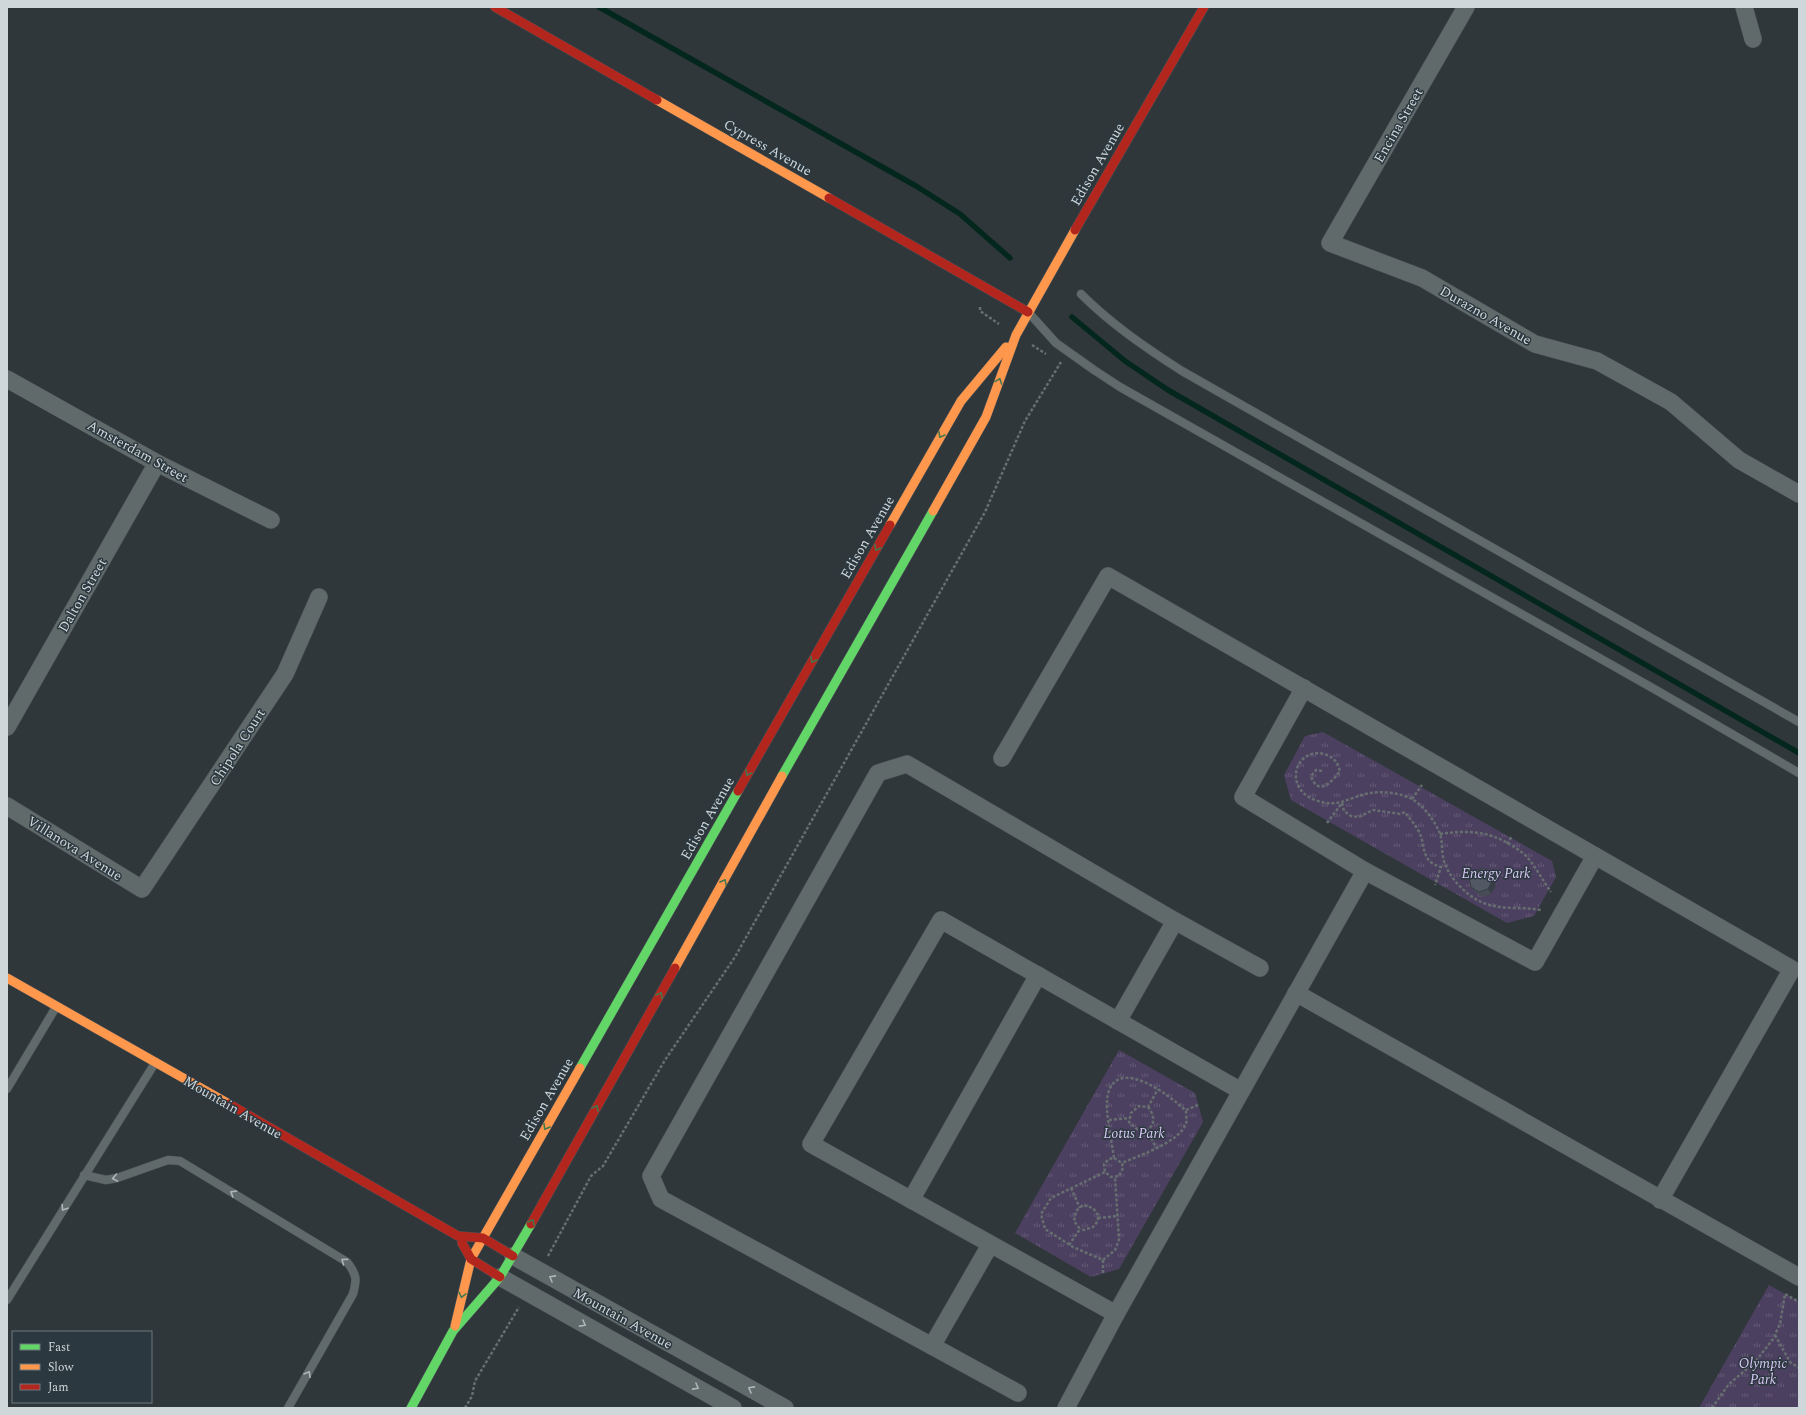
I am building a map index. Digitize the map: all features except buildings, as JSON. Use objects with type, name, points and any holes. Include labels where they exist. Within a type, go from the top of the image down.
[{"type":"main road","name":"Cypress Avenue","points":[[495,7],[1028,312]]},
{"type":"main road","name":"Edison Avenue","points":[[411,1408],[453,1331],[500,1277],[513,1256],[790,762],[986,417],[1016,335],[1028,312],[1204,7]]},
{"type":"main road","name":"Edison Avenue","points":[[453,1331],[471,1259],[961,401],[1016,335]]},
{"type":"main road","name":"Mountain Avenue","points":[[7,978],[458,1236],[483,1238],[513,1256]]},
{"type":"main road","name":"Mountain Avenue","points":[[458,1236],[471,1259],[500,1277]]},
{"type":"street","name":"Encina Street","points":[[1330,243],[1466,7]]},
{"type":"street","points":[[1744,7],[1753,39]]},
{"type":"street","name":"Durazno Avenue","points":[[1330,243],[1422,278],[1535,344],[1597,361],[1670,402],[1739,460],[1799,494]]},
{"type":"street","name":"Amsterdam Street","points":[[7,379],[157,463],[271,520]]},
{"type":"street","name":"Dalton Street","points":[[7,727],[157,463]]},
{"type":"street","points":[[1002,758],[1108,576],[1792,970],[1660,1200]]},
{"type":"street","name":"Chipola Court","points":[[142,889],[285,674],[319,597]]},
{"type":"street","points":[[1304,688],[1243,796],[1365,871],[1535,962],[1595,856]]},
{"type":"street","points":[[1018,1392],[661,1199],[651,1176],[878,773],[907,764],[1175,921],[1260,968]]},
{"type":"street","name":"Villanova Avenue","points":[[7,806],[142,889]]},
{"type":"street","points":[[1066,1408],[1116,1314],[1365,871]]},
{"type":"street","points":[[1116,1314],[811,1144],[942,920],[1241,1091]]},
{"type":"street","points":[[1118,1021],[1175,921]]},
{"type":"street","points":[[911,1200],[1038,975]]},
{"type":"street","points":[[1296,993],[1660,1200],[1799,1277]]},
{"type":"street","points":[[932,1346],[990,1245]]},
{"type":"street","name":"Mountain Avenue","points":[[513,1256],[785,1408]]},
{"type":"street","name":"Mountain Avenue","points":[[500,1277],[733,1408]]},
{"type":"lane","points":[[1081,294],[1112,322],[1140,344],[1182,371],[1799,722]]},
{"type":"lane","points":[[1028,312],[1056,343],[1094,370],[1151,405],[1656,690],[1799,773]]},
{"type":"lane","points":[[7,1090],[56,1006]]},
{"type":"lane","points":[[7,1300],[155,1062]]},
{"type":"lane","points":[[84,1175],[106,1180],[117,1178],[168,1160],[180,1161],[346,1262],[355,1272],[356,1282],[353,1294],[288,1408]]},
{"type":"path","points":[[550,1252],[591,1176],[603,1166],[665,1060],[735,957],[985,512],[1025,421],[1068,351]]},
{"type":"path","points":[[1322,771],[1316,770],[1311,776],[1313,783],[1324,787],[1330,784],[1340,771],[1338,763],[1330,756],[1319,752],[1306,757],[1298,764],[1295,774],[1298,787],[1308,797],[1323,802],[1342,803],[1370,793],[1388,792],[1412,799],[1428,813],[1440,834],[1446,864],[1453,879],[1479,901],[1501,908],[1526,907],[1541,910]]},
{"type":"path","points":[[1412,799],[1422,785]]},
{"type":"path","points":[[1327,824],[1342,803]]},
{"type":"path","points":[[1342,803],[1344,811],[1351,816],[1359,817],[1373,810],[1400,814],[1405,812],[1418,829],[1424,843],[1425,855],[1429,861],[1441,867]]},
{"type":"path","points":[[1440,834],[1461,831],[1488,834],[1525,855],[1551,892]]},
{"type":"path","points":[[1507,844],[1512,836]]},
{"type":"path","points":[[1435,885],[1441,867],[1446,864]]},
{"type":"path","points":[[1105,1172],[1104,1164],[1109,1159],[1114,1158],[1122,1162],[1156,1148],[1179,1133],[1186,1124],[1186,1110],[1177,1101],[1138,1079],[1126,1077],[1115,1083],[1108,1094],[1109,1120],[1114,1158]]},
{"type":"path","points":[[1148,1107],[1158,1089]]},
{"type":"path","points":[[1186,1110],[1198,1105]]},
{"type":"path","points":[[1139,1106],[1148,1107],[1152,1110],[1154,1120],[1147,1129],[1137,1129],[1130,1122],[1131,1113],[1139,1106]]},
{"type":"path","points":[[1109,1120],[1130,1118]]},
{"type":"path","points":[[1147,1129],[1156,1148]]},
{"type":"path","points":[[1115,1177],[1119,1176],[1123,1168],[1122,1162]]},
{"type":"path","points":[[1105,1172],[1115,1177]]},
{"type":"path","points":[[1103,1260],[1069,1246],[1045,1230],[1042,1214],[1051,1198],[1105,1172]]},
{"type":"path","points":[[1103,1260],[1115,1250],[1119,1240],[1115,1177]]},
{"type":"path","points":[[1071,1188],[1080,1208]]},
{"type":"path","points":[[1082,1205],[1093,1208],[1098,1215],[1093,1227],[1084,1230],[1080,1229],[1074,1221],[1076,1211],[1080,1208],[1082,1205]]},
{"type":"path","points":[[1098,1218],[1117,1216]]},
{"type":"path","points":[[1069,1246],[1080,1229]]},
{"type":"path","points":[[1103,1260],[1103,1273]]},
{"type":"path","points":[[1712,1408],[1729,1384],[1755,1362],[1775,1334],[1780,1324],[1785,1294],[1799,1302]]},
{"type":"path","points":[[465,1408],[472,1396],[475,1381],[517,1310]]},
{"type":"path","points":[[1775,1334],[1790,1362],[1799,1368]]},
{"type":"green space","name":"Energy Park","points":[[1323,732],[1552,861],[1556,877],[1534,916],[1507,923],[1291,800],[1284,775],[1305,736]]},
{"type":"green space","name":"Lotus Park","points":[[1119,1050],[1195,1093],[1203,1122],[1119,1269],[1091,1277],[1015,1233]]},
{"type":"green space","name":"Olympic Park","points":[[1769,1285],[1799,1302],[1799,1408],[1699,1408]]},
{"type":"green space","points":[[1780,1392],[1790,1408],[1755,1408]]},
{"type":"waterway","points":[[599,7],[916,186],[960,214],[1010,258]]},
{"type":"waterway","points":[[1072,317],[1125,361],[1168,390],[1799,753]]},
{"type":"traffic: fast","points":[[782,776],[933,511]]},
{"type":"traffic: fast","points":[[580,1068],[738,791]]},
{"type":"traffic: fast","points":[[411,1408],[453,1331],[500,1277],[531,1224]]},
{"type":"traffic: slow","points":[[657,100],[829,198]]},
{"type":"traffic: slow","points":[[933,511],[986,417],[1016,335],[1075,230]]},
{"type":"traffic: slow","points":[[890,525],[961,401],[1006,347]]},
{"type":"traffic: slow","points":[[675,968],[782,776]]},
{"type":"traffic: slow","points":[[7,978],[229,1104]]},
{"type":"traffic: slow","points":[[455,1326],[471,1259],[580,1068]]},
{"type":"traffic: jam","points":[[495,7],[657,100]]},
{"type":"traffic: jam","points":[[1075,230],[1204,7]]},
{"type":"traffic: jam","points":[[829,198],[1028,312]]},
{"type":"traffic: jam","points":[[738,791],[890,525]]},
{"type":"traffic: jam","points":[[531,1224],[675,968]]},
{"type":"traffic: jam","points":[[229,1104],[458,1236],[483,1238],[513,1256]]},
{"type":"traffic: jam","points":[[462,1243],[471,1259],[500,1277]]}]
